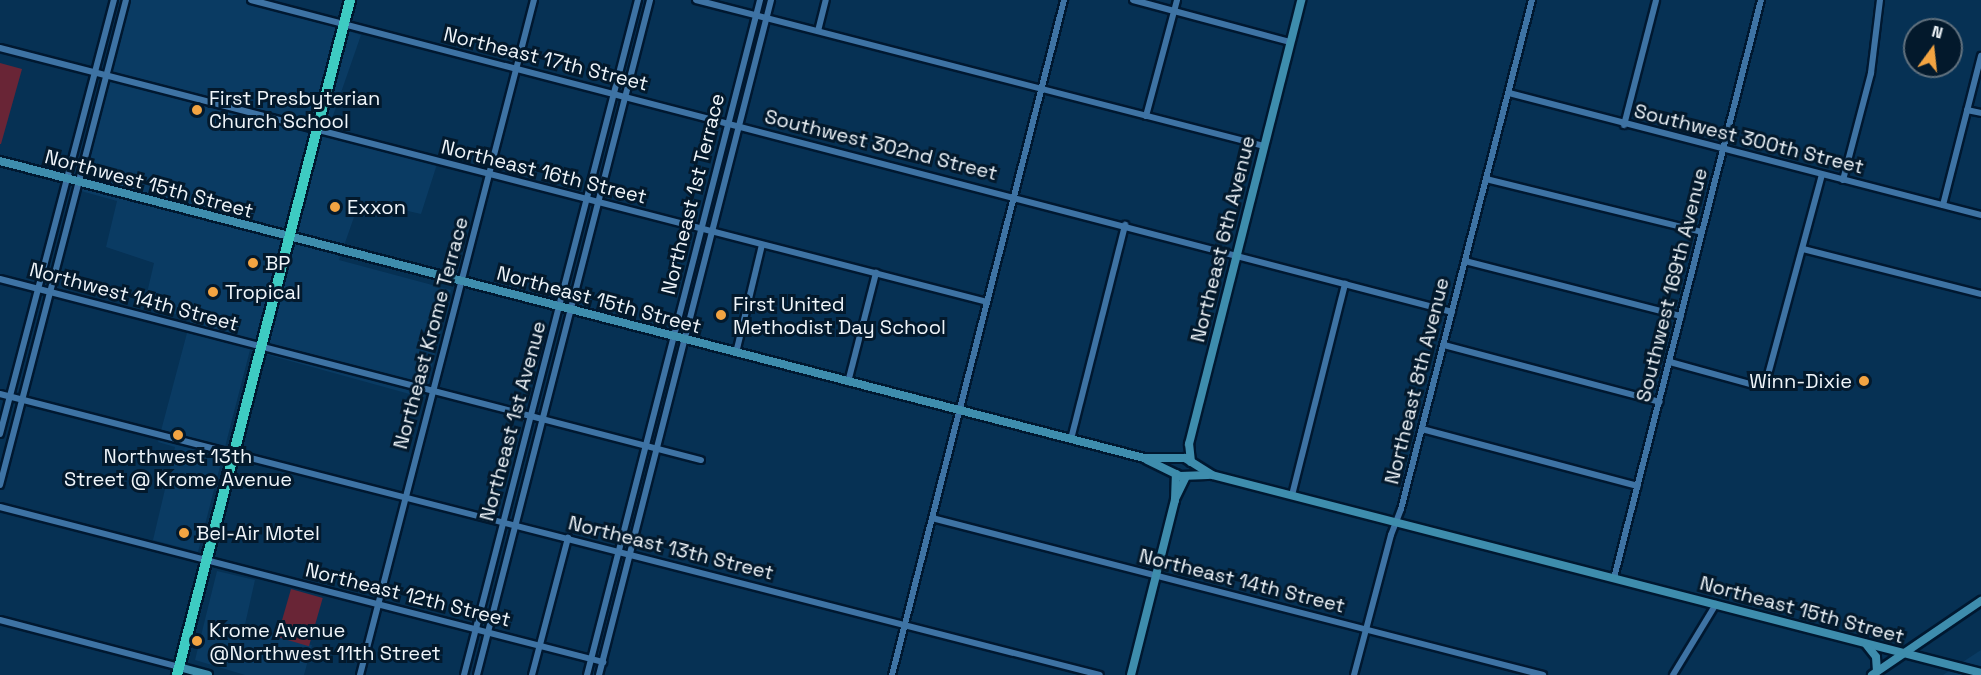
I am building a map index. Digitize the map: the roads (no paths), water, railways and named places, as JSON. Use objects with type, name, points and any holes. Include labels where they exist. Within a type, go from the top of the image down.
[{"type":"highway","points":[[178,671],[350,0]]},
{"type":"street","points":[[0,434],[114,0]]},
{"type":"street","points":[[0,485],[126,0]]},
{"type":"street","name":"Northeast 17th Street","points":[[251,0],[739,126]]},
{"type":"street","name":"Northeast Krome Terrace","points":[[360,675],[534,0]]},
{"type":"street","name":"Northeast 1st Avenue","points":[[464,675],[638,0]]},
{"type":"street","name":"Northeast 1st Avenue","points":[[477,675],[650,0]]},
{"type":"street","points":[[696,0],[1264,146]]},
{"type":"street","name":"Northeast 1st Terrace","points":[[587,675],[760,0]]},
{"type":"street","name":"Northeast 1st Terrace","points":[[599,675],[771,0]]},
{"type":"street","points":[[818,31],[826,0]]},
{"type":"street","points":[[892,675],[1064,0]]},
{"type":"street","points":[[1133,0],[1290,42]]},
{"type":"street","points":[[1146,116],[1177,0]]},
{"type":"street","name":"Northeast 6th Avenue","points":[[1191,464],[1189,444],[1301,0]]},
{"type":"street","name":"Northeast 8th Avenue","points":[[1354,675],[1422,429],[1532,0]]},
{"type":"street","points":[[1624,125],[1656,0]]},
{"type":"street","name":"Southwest 169th Avenue","points":[[1614,578],[1761,0]]},
{"type":"street","points":[[1843,180],[1871,73],[1880,0]]},
{"type":"street","name":"Northeast 16th Street","points":[[0,48],[987,302]]},
{"type":"street","points":[[1943,205],[1981,56]]},
{"type":"street","name":"Southwest 300th Street","points":[[1509,93],[1624,125],[1981,215]]},
{"type":"street","points":[[1967,110],[1981,113]]},
{"type":"street","name":"Southwest 302nd Street","points":[[739,126],[1014,195]]},
{"type":"street","name":"Northwest 15th Street","points":[[0,161],[289,238]]},
{"type":"street","points":[[1670,362],[1757,386],[1766,382],[1822,176]]},
{"type":"street","points":[[1486,179],[1702,232]]},
{"type":"street","points":[[1014,195],[1452,312]]},
{"type":"street","points":[[1071,439],[1125,225]]},
{"type":"street","name":"Northeast 15th Street","points":[[289,238],[1144,458],[1175,473],[1187,476]]},
{"type":"street","points":[[736,353],[762,244]]},
{"type":"street","points":[[1803,249],[1981,294]]},
{"type":"street","points":[[1465,261],[1681,316]]},
{"type":"street","points":[[848,382],[876,273]]},
{"type":"street","name":"Northwest 14th Street","points":[[0,279],[260,346]]},
{"type":"street","points":[[1292,495],[1345,284]]},
{"type":"street","points":[[1444,345],[1660,402]]},
{"type":"street","points":[[260,346],[700,460]]},
{"type":"street","name":"Northeast 13th Street","points":[[0,394],[1100,675]]},
{"type":"street","points":[[1422,429],[1638,486]]},
{"type":"street","name":"Northeast 6th Avenue","points":[[1178,459],[1189,444]]},
{"type":"street","name":"Northeast 15th Street","points":[[1144,458],[1178,459],[1191,464]]},
{"type":"street","points":[[1175,500],[1175,473],[1178,459]]},
{"type":"street","points":[[1131,675],[1175,500],[1191,464],[1212,475],[1396,522]]},
{"type":"street","points":[[1187,476],[1212,475]]},
{"type":"street","name":"Northeast 12th Street","points":[[0,507],[603,662]]},
{"type":"street","name":"Northeast 14th Street","points":[[932,518],[1543,675]]},
{"type":"street","name":"Northeast 15th Street","points":[[1396,522],[1981,673]]},
{"type":"street","points":[[532,675],[568,538]]},
{"type":"street","points":[[1874,673],[1981,601]]},
{"type":"street","points":[[1673,675],[1716,604]]},
{"type":"street","points":[[0,620],[178,671],[208,675]]},
{"type":"street","points":[[1865,643],[1876,657],[1874,673]]},
{"type":"place","name":"First Presbyterian Church School","points":[[197,110]]},
{"type":"place","name":"Exxon","points":[[335,207]]},
{"type":"place","name":"BP","points":[[253,263]]},
{"type":"place","name":"Tropical","points":[[213,292]]},
{"type":"place","name":"First United Methodist Day School","points":[[721,315]]},
{"type":"place","name":"Winn-Dixie","points":[[1864,381]]},
{"type":"place","name":"Northwest 13th Street @ Krome Avenue","points":[[178,435]]},
{"type":"place","name":"Bel-Air Motel","points":[[184,533]]},
{"type":"place","name":"Krome Avenue @Northwest 11th Street","points":[[197,641]]}]
